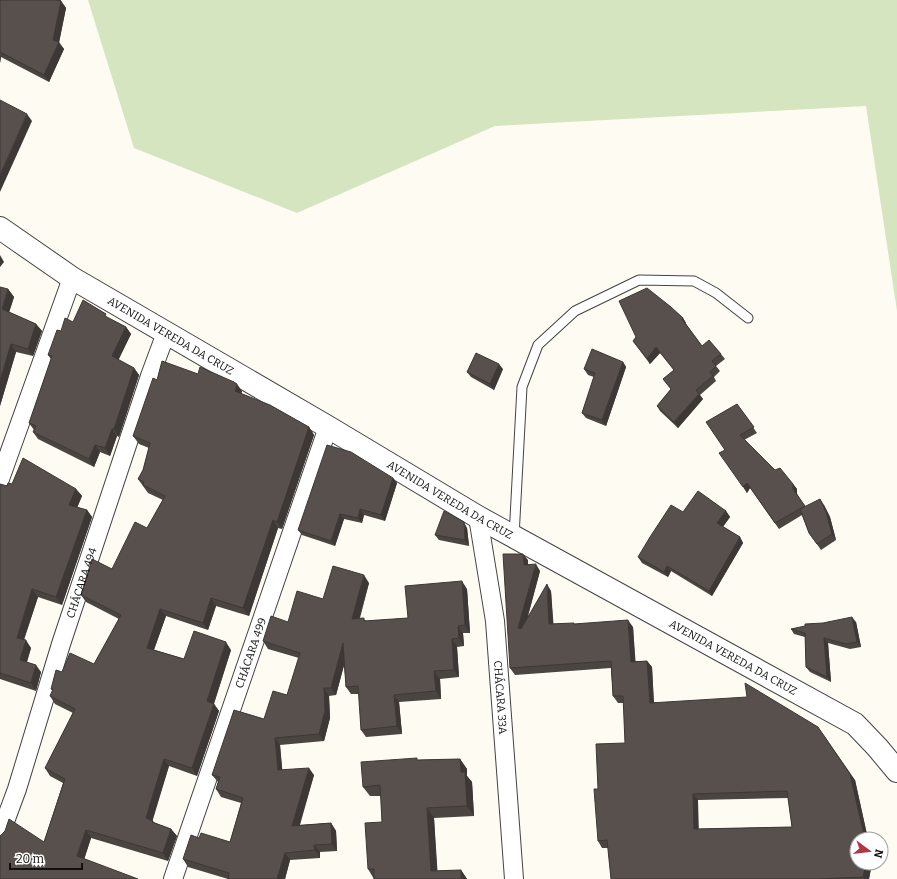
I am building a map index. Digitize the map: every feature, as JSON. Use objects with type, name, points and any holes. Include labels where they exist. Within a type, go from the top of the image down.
[{"type":"street","name":"AVENIDA VEREDA DA CRUZ","points":[[0,228],[72,278],[328,427],[478,517],[855,724],[897,771]]},
{"type":"street","points":[[0,479],[72,278]]},
{"type":"street","name":"CHÁCARA 494","points":[[0,834],[17,789],[61,644],[166,333]]},
{"type":"street","name":"CHÁCARA 499","points":[[173,879],[328,427]]},
{"type":"street","name":"CHÁCARA 33A","points":[[478,517],[495,621],[514,879]]},
{"type":"lane","points":[[514,536],[522,386],[538,346],[543,340],[575,311],[638,280],[694,281],[716,293],[748,318]]},
{"type":"green space","points":[[88,0],[897,0],[897,311],[866,106],[495,126],[297,213],[134,148]]},
{"type":"building","points":[[0,0],[61,1],[53,40],[59,42],[44,75],[0,52]]},
{"type":"building","points":[[0,100],[27,114],[0,175]]},
{"type":"building","points":[[0,287],[8,289],[2,309],[36,324],[28,349],[11,344],[0,381]]},
{"type":"building","points":[[647,288],[683,318],[682,319],[702,346],[709,340],[721,354],[712,361],[716,366],[710,372],[713,376],[696,390],[699,394],[674,422],[657,406],[671,389],[663,379],[674,370],[656,347],[647,359],[633,341],[636,337],[619,301]]},
{"type":"building","points":[[83,300],[106,314],[105,316],[126,327],[112,356],[134,368],[114,429],[112,429],[105,448],[95,445],[89,459],[33,432],[36,426],[29,423],[52,356],[48,355],[57,330],[61,331],[65,318],[73,322]]},
{"type":"building","points":[[592,349],[623,362],[602,420],[582,413],[595,373],[584,369]]},
{"type":"building","points":[[476,353],[499,364],[490,384],[467,372]]},
{"type":"building","points":[[162,361],[198,374],[200,367],[234,382],[237,384],[235,391],[270,405],[309,427],[277,522],[273,520],[243,608],[211,598],[203,623],[160,609],[147,648],[184,659],[194,631],[226,642],[207,701],[214,704],[192,768],[164,759],[146,818],[153,821],[152,822],[171,829],[163,853],[86,830],[77,856],[138,879],[0,879],[0,836],[5,831],[9,819],[44,842],[65,779],[45,768],[75,709],[50,696],[53,689],[51,689],[56,670],[62,672],[70,653],[94,664],[121,615],[81,595],[92,559],[112,569],[135,522],[147,528],[165,496],[143,485],[144,482],[138,479],[143,470],[150,443],[133,436],[153,378],[157,380]]},
{"type":"building","points":[[737,404],[754,427],[740,435],[775,470],[780,468],[793,484],[793,489],[805,506],[775,523],[747,483],[743,487],[719,453],[725,450],[706,422]]},
{"type":"building","points":[[327,445],[351,452],[393,478],[381,515],[360,509],[358,518],[340,514],[331,541],[298,530]]},
{"type":"building","points":[[23,458],[76,489],[69,505],[87,510],[56,597],[32,589],[17,638],[26,640],[20,660],[36,665],[31,683],[0,673],[0,484],[7,486],[8,483],[12,484]]},
{"type":"building","points":[[698,491],[726,511],[717,523],[740,537],[709,591],[667,566],[664,572],[638,557],[671,505],[683,512]]},
{"type":"building","points":[[820,499],[826,512],[832,534],[817,544],[809,533],[800,509]]},
{"type":"building","points":[[444,511],[464,522],[465,540],[435,535]]},
{"type":"building","points":[[503,554],[523,554],[524,565],[536,564],[518,628],[521,629],[547,584],[549,624],[574,624],[628,620],[631,662],[647,661],[650,703],[747,697],[745,683],[818,727],[850,774],[863,831],[849,831],[849,871],[864,871],[863,877],[817,879],[611,879],[607,840],[598,841],[594,789],[598,789],[596,744],[625,743],[623,696],[613,696],[611,661],[510,668]],"holes":[[[787,791],[792,827],[694,829],[693,794]]]},
{"type":"building","points":[[333,566],[364,575],[352,619],[364,618],[364,621],[408,618],[405,586],[462,581],[465,625],[458,626],[459,638],[452,639],[454,670],[434,671],[436,691],[394,695],[397,726],[361,730],[358,686],[346,687],[343,643],[331,688],[324,688],[325,711],[319,734],[275,738],[278,770],[309,768],[292,826],[331,823],[332,844],[314,845],[315,850],[285,853],[277,879],[228,879],[229,873],[183,859],[191,835],[199,838],[201,833],[230,842],[243,798],[216,789],[220,777],[212,775],[234,710],[264,719],[273,691],[287,695],[300,653],[263,641],[271,616],[288,622],[297,591],[323,599]]},
{"type":"building","points":[[852,617],[857,642],[846,644],[824,638],[827,677],[806,667],[805,633],[791,629],[805,626],[805,624],[823,623]]},
{"type":"building","points":[[417,758],[417,760],[460,759],[461,772],[465,772],[467,806],[427,808],[431,871],[461,870],[461,879],[374,879],[374,869],[368,869],[365,823],[382,822],[380,785],[363,787],[361,762]]}]
